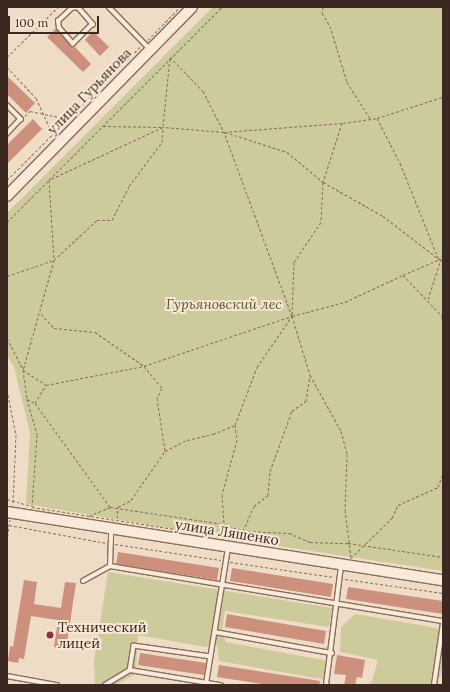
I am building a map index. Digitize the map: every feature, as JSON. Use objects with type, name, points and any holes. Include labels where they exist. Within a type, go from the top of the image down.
[{"type":"main road","name":"улица Гурьянова","points":[[7,196],[147,46],[192,7]]},
{"type":"main road","name":"улица Ляшенко","points":[[7,512],[111,528],[228,541],[443,580]]},
{"type":"lane","points":[[78,7],[92,24],[73,44],[58,28],[58,21],[72,8],[78,7]]},
{"type":"lane","points":[[109,7],[147,46]]},
{"type":"lane","points":[[7,105],[21,119],[7,134]]},
{"type":"lane","points":[[110,566],[111,528]]},
{"type":"lane","points":[[206,684],[227,561],[228,541]]},
{"type":"lane","points":[[326,685],[332,653],[342,561]]},
{"type":"lane","points":[[83,581],[110,566],[443,622],[434,685]]},
{"type":"lane","points":[[215,632],[332,653]]},
{"type":"lane","points":[[130,670],[134,646],[211,658]]},
{"type":"lane","points":[[105,685],[130,670],[206,684],[221,685]]},
{"type":"lane","points":[[7,676],[57,685]]},
{"type":"path","points":[[7,57],[58,7]]},
{"type":"path","points":[[7,180],[147,46],[180,7]]},
{"type":"path","points":[[7,222],[170,57],[222,7]]},
{"type":"path","points":[[323,7],[322,13],[330,26],[347,82],[371,121]]},
{"type":"path","points":[[7,276],[54,260],[97,220],[112,220],[129,186],[162,142],[170,57]]},
{"type":"path","points":[[170,57],[203,92],[224,132],[292,316],[310,375],[341,431],[347,454],[345,510],[351,558]]},
{"type":"path","points":[[7,67],[36,98],[41,113],[53,135]]},
{"type":"path","points":[[103,126],[163,126],[224,132],[342,124],[371,121],[443,97]]},
{"type":"path","points":[[21,119],[30,111],[70,119]]},
{"type":"path","points":[[377,118],[400,163],[439,260]]},
{"type":"path","points":[[228,541],[224,524],[222,495],[237,440],[235,425],[257,367],[292,316],[294,262],[321,222],[323,182],[342,124]]},
{"type":"path","points":[[49,180],[163,126]]},
{"type":"path","points":[[224,132],[287,152],[323,182],[383,216],[443,262]]},
{"type":"path","points":[[23,370],[54,260],[49,180]]},
{"type":"path","points":[[428,300],[439,260],[443,253]]},
{"type":"path","points":[[23,370],[46,385],[144,366],[292,316],[345,302],[439,260]]},
{"type":"path","points":[[403,275],[442,316],[443,325]]},
{"type":"path","points":[[40,313],[54,328],[95,332],[144,366],[162,388],[157,398],[165,451]]},
{"type":"path","points":[[7,338],[23,370],[27,399],[37,435],[32,506]]},
{"type":"path","points":[[228,541],[243,531],[254,506],[268,494],[270,472],[292,411],[306,401],[310,375]]},
{"type":"path","points":[[35,404],[46,385]]},
{"type":"path","points":[[7,390],[16,435],[13,501]]},
{"type":"path","points":[[27,399],[35,404],[110,507]]},
{"type":"path","points":[[118,507],[132,500],[165,451],[187,440],[213,434],[235,425]]},
{"type":"path","points":[[342,561],[351,558],[392,518],[398,505],[438,487],[443,473]]},
{"type":"path","points":[[7,499],[32,506],[88,516],[117,519],[193,532]]},
{"type":"path","points":[[88,516],[110,507],[118,507],[224,524],[243,531],[289,533],[310,542],[348,543],[443,557]]},
{"type":"path","points":[[117,519],[118,507]]},
{"type":"path","points":[[7,526],[10,525],[111,544],[443,593]]},
{"type":"path","points":[[7,541],[10,525]]},
{"type":"path","points":[[228,541],[239,540]]},
{"type":"path","points":[[351,558],[358,560]]},
{"type":"green space","name":"Гурьяновский лес","points":[[213,7],[443,7],[443,571],[232,539],[26,504],[30,433],[14,367],[7,355],[7,213]]},
{"type":"green space","points":[[108,572],[332,608],[329,627],[225,611],[222,632],[226,642],[329,661],[327,680],[219,661],[217,645],[206,647],[138,635],[136,674],[115,685],[95,685],[94,661]]},
{"type":"green space","points":[[355,614],[443,629],[442,670],[437,685],[368,685],[372,681],[378,660],[340,652],[341,627]]},
{"type":"building","points":[[56,28],[71,46],[75,47],[91,64],[83,72],[47,37]]},
{"type":"building","points":[[93,31],[109,47],[100,56],[85,40]]},
{"type":"building","points":[[7,76],[35,103],[26,113],[7,94]]},
{"type":"building","points":[[33,119],[42,129],[7,164],[7,145]]},
{"type":"building","points":[[118,552],[219,568],[217,580],[116,564]]},
{"type":"building","points":[[232,568],[333,584],[331,597],[230,581]]},
{"type":"building","points":[[24,580],[37,582],[34,604],[61,608],[65,582],[76,583],[66,649],[54,647],[58,620],[31,616],[24,659],[19,658],[18,663],[8,661],[10,646],[13,647]]},
{"type":"building","points":[[348,587],[443,601],[443,614],[346,599]]},
{"type":"building","points":[[227,614],[326,631],[324,644],[225,627]]},
{"type":"building","points":[[140,653],[206,663],[204,675],[138,665]]},
{"type":"building","points":[[337,655],[365,660],[362,678],[357,677],[355,685],[344,685],[346,675],[334,674]]},
{"type":"building","points":[[219,665],[320,681],[319,685],[268,685],[217,677]]},
{"type":"place","name":"Технический лицей","points":[[50,635]]}]
